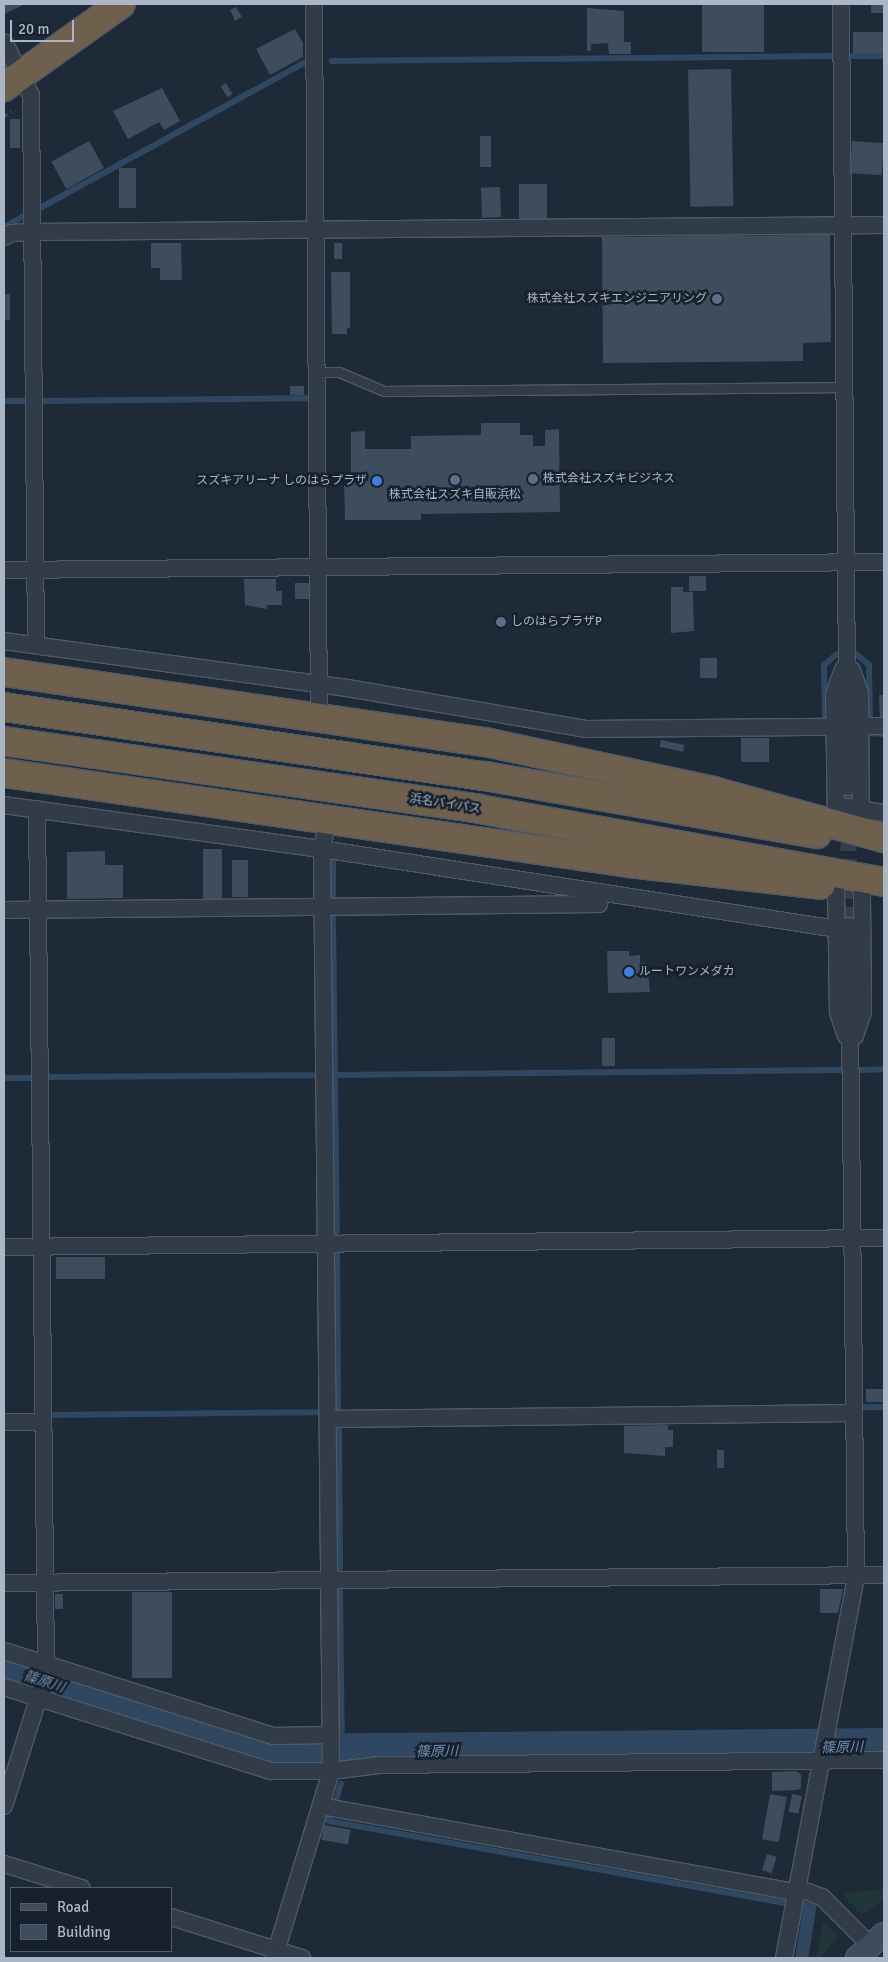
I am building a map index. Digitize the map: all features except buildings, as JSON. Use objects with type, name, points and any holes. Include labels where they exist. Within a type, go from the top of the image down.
[{"type":"highway","points":[[12,81],[121,4]]},
{"type":"highway","points":[[4,672],[319,716],[565,758],[856,821]]},
{"type":"highway","points":[[4,707],[465,773],[884,847]]},
{"type":"highway","name":"浜名バイパス","points":[[4,741],[470,808],[867,888]]},
{"type":"highway","points":[[4,773],[328,818],[629,863],[867,888]]},
{"type":"street","points":[[314,4],[321,684],[319,716]]},
{"type":"street","points":[[841,4],[848,787]]},
{"type":"street","points":[[5,46],[12,81],[31,96],[36,644]]},
{"type":"street","points":[[4,237],[12,233],[32,232],[884,225]]},
{"type":"street","points":[[4,570],[884,562]]},
{"type":"street","points":[[4,641],[321,684],[586,729],[835,727]]},
{"type":"street","points":[[847,656],[860,693],[856,821]]},
{"type":"street","points":[[847,656],[834,694],[835,727],[856,821]]},
{"type":"street","points":[[860,726],[884,726]]},
{"type":"street","points":[[4,805],[322,849],[843,928]]},
{"type":"street","points":[[4,1806],[47,1666],[37,809]]},
{"type":"street","points":[[856,821],[884,813]]},
{"type":"street","points":[[275,1954],[321,1806],[331,1767],[322,849],[328,818]]},
{"type":"street","points":[[851,1050],[838,1012],[843,928],[867,888]]},
{"type":"street","points":[[784,1958],[856,1576],[851,1050],[863,1012],[867,888]]},
{"type":"street","points":[[4,910],[599,904],[601,892]]},
{"type":"street","points":[[4,1247],[884,1238]]},
{"type":"street","points":[[328,1419],[854,1414]]},
{"type":"street","points":[[4,1422],[43,1422]]},
{"type":"street","points":[[4,1583],[884,1575]]},
{"type":"street","points":[[4,1651],[273,1736],[331,1738]]},
{"type":"street","points":[[4,1687],[39,1695],[271,1771],[379,1765],[823,1752],[884,1760]]},
{"type":"street","points":[[321,1806],[797,1890],[822,1897],[870,1946]]},
{"type":"street","points":[[4,1864],[78,1887]]},
{"type":"street","points":[[172,1917],[275,1954],[302,1958]]},
{"type":"lane","points":[[318,372],[339,372],[384,391],[844,386]]},
{"type":"green space","points":[[884,1889],[884,1899],[862,1915],[843,1896],[846,1893]]},
{"type":"green space","points":[[823,1922],[839,1936],[820,1958],[816,1958]]},
{"type":"water","points":[[804,1902],[817,1904],[808,1958],[795,1958]]},
{"type":"waterway","points":[[332,61],[832,56]]},
{"type":"waterway","points":[[851,56],[884,56]]},
{"type":"waterway","points":[[40,208],[306,62]]},
{"type":"waterway","points":[[4,227],[22,217]]},
{"type":"waterway","points":[[43,401],[308,398]]},
{"type":"waterway","points":[[4,401],[24,401]]},
{"type":"waterway","points":[[825,717],[824,665],[837,654]]},
{"type":"waterway","points":[[856,654],[869,665],[870,720]]},
{"type":"waterway","points":[[870,733],[884,734]]},
{"type":"waterway","points":[[333,862],[333,895]]},
{"type":"waterway","points":[[333,918],[337,1232]]},
{"type":"waterway","points":[[859,1070],[884,1069]]},
{"type":"waterway","points":[[332,1075],[843,1070]]},
{"type":"waterway","points":[[48,1077],[313,1075]]},
{"type":"waterway","points":[[4,1078],[32,1078]]},
{"type":"waterway","points":[[337,1254],[338,1414]]},
{"type":"waterway","points":[[862,1407],[884,1407]]},
{"type":"waterway","points":[[51,1415],[320,1412]]},
{"type":"waterway","points":[[339,1428],[340,1568]]},
{"type":"waterway","points":[[340,1592],[342,1764]]},
{"type":"waterway","name":"篠原川","points":[[4,1669],[271,1753],[884,1747]]},
{"type":"waterway","points":[[336,1800],[341,1784]]},
{"type":"waterway","points":[[330,1818],[329,1821],[785,1903]]},
{"type":"tunnel","points":[[848,787],[849,926]]},
{"type":"place","name":"株式会社スズキエンジニアリング","points":[[717,299]]},
{"type":"place","name":"株式会社スズキビジネス","points":[[533,479]]},
{"type":"place","name":"株式会社スズキ自販浜松","points":[[455,480]]},
{"type":"place","name":"スズキアリーナ しのはらプラザ","points":[[377,481]]},
{"type":"place","name":"しのはらプラザP","points":[[501,622]]},
{"type":"place","name":"ルートワンメダカ","points":[[629,972]]}]
